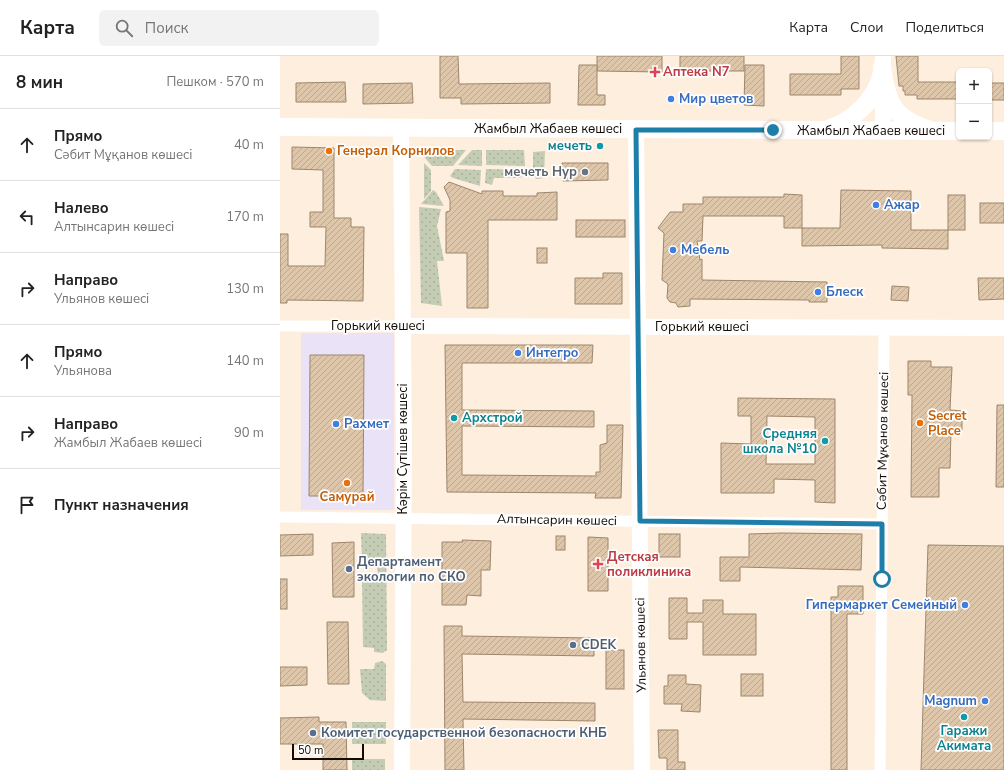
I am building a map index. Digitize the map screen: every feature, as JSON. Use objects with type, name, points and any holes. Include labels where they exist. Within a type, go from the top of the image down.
[{"type":"main road","points":[[825,130],[847,121],[870,100],[878,87],[882,62]]},
{"type":"main road","points":[[882,62],[883,131]]},
{"type":"main road","points":[[882,62],[886,93],[891,105],[916,125],[938,132]]},
{"type":"main road","name":"Жамбыл Жабаев көшесі","points":[[280,127],[956,131]]},
{"type":"main road","name":"Кәрім Сүтішев көшесі","points":[[401,128],[403,326],[402,770]]},
{"type":"main road","name":"Ульянов көшесі","points":[[636,130],[642,770]]},
{"type":"main road","points":[[992,131],[1004,131]]},
{"type":"main road","name":"Горький көшесі","points":[[403,326],[1004,328]]},
{"type":"street","name":"Горький көшесі","points":[[280,326],[403,326]]},
{"type":"street","name":"Сәбит Мұқанов көшесі","points":[[880,770],[884,327]]},
{"type":"street","name":"Алтынсарин көшесі","points":[[280,517],[882,524]]},
{"type":"shaded area","points":[[301,333],[394,333],[394,510],[301,510]]},
{"type":"green space","points":[[423,150],[466,150],[453,166],[432,166],[425,158]]},
{"type":"green space","points":[[472,150],[482,150],[482,166],[458,165]]},
{"type":"green space","points":[[486,150],[524,150],[525,166],[486,165]]},
{"type":"green space","points":[[545,151],[544,178],[536,179],[533,173],[533,152]]},
{"type":"green space","points":[[424,163],[431,170],[431,191],[424,199]]},
{"type":"green space","points":[[455,169],[481,170],[480,186],[450,176]]},
{"type":"green space","points":[[486,169],[525,170],[525,174],[520,178],[494,178],[492,185],[485,183]]},
{"type":"green space","points":[[433,190],[436,192],[444,206],[421,204]]},
{"type":"green space","points":[[419,207],[441,209],[437,226],[444,261],[437,261],[442,306],[421,303]]},
{"type":"green space","points":[[361,533],[386,534],[387,650],[383,653],[374,652],[374,648],[363,647],[362,580],[371,580],[378,572],[375,565],[368,562],[362,562]]},
{"type":"green space","points":[[382,661],[386,664],[386,701],[370,700],[362,693],[360,669],[374,669],[375,663]]},
{"type":"green space","points":[[352,722],[386,722],[386,744],[352,744]]},
{"type":"green space","points":[[352,759],[385,759],[385,770],[352,770]]},
{"type":"building","points":[[440,56],[458,56],[459,84],[550,83],[550,103],[461,104],[461,98],[440,98]]},
{"type":"building","points":[[597,56],[662,56],[662,72],[597,71]]},
{"type":"building","points":[[680,56],[744,56],[744,71],[680,71]]},
{"type":"building","points":[[841,56],[859,56],[859,89],[841,89],[841,95],[790,95],[790,74],[841,74]]},
{"type":"building","points":[[896,56],[918,56],[918,82],[956,82],[956,99],[917,99],[917,95],[905,95],[903,86],[899,86]]},
{"type":"building","points":[[579,65],[597,65],[597,95],[605,95],[605,105],[578,105]]},
{"type":"building","points":[[745,65],[764,65],[764,106],[744,105]]},
{"type":"building","points":[[345,82],[346,102],[296,102],[296,83]]},
{"type":"building","points":[[412,83],[413,103],[363,104],[363,84]]},
{"type":"building","points":[[992,83],[1004,83],[1004,100],[992,100]]},
{"type":"building","points":[[292,147],[334,148],[334,218],[351,218],[351,227],[364,227],[363,301],[287,300],[287,303],[280,303],[280,234],[288,234],[288,266],[325,266],[326,227],[310,227],[310,212],[323,212],[323,170],[292,169]]},
{"type":"building","name":"мечеть Нур","points":[[562,163],[608,163],[608,180],[563,181]]},
{"type":"building","points":[[449,182],[482,194],[482,191],[503,191],[503,196],[537,196],[537,193],[557,192],[557,220],[488,220],[488,308],[467,308],[467,253],[446,253],[446,212],[450,211],[450,200],[444,187]]},
{"type":"building","points":[[841,190],[911,191],[911,230],[948,230],[948,249],[882,248],[882,245],[802,246],[802,228],[840,228]]},
{"type":"building","points":[[784,194],[802,195],[802,228],[784,228],[784,216],[703,216],[702,241],[697,241],[700,260],[702,259],[702,280],[827,282],[827,302],[809,302],[809,300],[690,299],[690,306],[678,307],[676,303],[670,302],[667,298],[668,284],[662,280],[664,233],[658,228],[670,212],[683,212],[683,204],[703,204],[703,197],[784,197]]},
{"type":"building","points":[[948,195],[965,195],[965,230],[948,230]]},
{"type":"building","points":[[980,203],[1004,203],[1004,223],[980,223]]},
{"type":"building","points":[[576,220],[625,220],[625,237],[576,237]]},
{"type":"building","points":[[537,248],[547,248],[547,263],[537,263]]},
{"type":"building","points":[[603,273],[622,273],[622,304],[575,304],[575,278],[603,278]]},
{"type":"building","points":[[978,278],[1004,278],[1004,299],[979,300]]},
{"type":"building","points":[[892,286],[909,287],[908,301],[891,300]]},
{"type":"building","points":[[445,345],[593,345],[592,363],[462,363],[462,410],[594,411],[594,427],[462,426],[462,475],[596,476],[596,472],[600,472],[600,445],[607,443],[607,425],[623,425],[621,498],[595,498],[596,493],[447,492]]},
{"type":"building","name":"Рахмет","points":[[310,355],[364,355],[363,496],[309,496]]},
{"type":"building","points":[[908,361],[931,361],[931,367],[952,367],[950,410],[962,411],[962,430],[951,430],[950,468],[939,468],[939,497],[911,497],[912,395],[908,395]]},
{"type":"building","points":[[738,398],[835,399],[835,503],[815,502],[815,480],[774,479],[774,493],[721,493],[721,443],[751,444],[751,416],[738,416]],"holes":[[[767,416],[815,417],[815,464],[766,464]]]},
{"type":"building","points":[[997,405],[1004,405],[1004,487],[996,487]]},
{"type":"building","points":[[313,534],[313,555],[280,556],[280,535]]},
{"type":"building","points":[[659,534],[680,534],[680,557],[659,557]]},
{"type":"building","points":[[749,534],[862,534],[861,570],[740,567],[740,581],[720,581],[720,557],[749,557]]},
{"type":"building","points":[[556,536],[565,536],[565,550],[556,550]]},
{"type":"building","name":"Детская поликлиника","points":[[588,537],[608,538],[608,591],[588,591]]},
{"type":"building","points":[[462,540],[491,541],[490,570],[481,570],[481,596],[467,595],[466,605],[442,605],[442,542],[463,542]]},
{"type":"building","points":[[354,542],[354,597],[333,597],[332,543]]},
{"type":"building","points":[[928,545],[1004,546],[1004,770],[921,770]]},
{"type":"building","points":[[280,579],[287,579],[287,609],[280,609]]},
{"type":"building","points":[[838,586],[863,586],[863,614],[847,614],[847,770],[831,770],[831,597],[838,597]]},
{"type":"building","points":[[669,598],[687,598],[687,613],[703,613],[703,600],[723,600],[723,614],[756,614],[756,655],[703,655],[703,622],[687,622],[687,639],[669,639]]},
{"type":"building","points":[[327,622],[348,622],[349,684],[328,684]]},
{"type":"building","points":[[444,626],[462,626],[462,636],[594,638],[594,656],[462,654],[463,702],[595,703],[595,721],[463,719],[464,770],[445,770]]},
{"type":"building","points":[[606,650],[624,650],[624,689],[606,689]]},
{"type":"building","points":[[280,667],[307,667],[307,685],[280,686]]},
{"type":"building","points":[[741,674],[763,674],[763,696],[741,696]]},
{"type":"building","points":[[668,675],[686,675],[686,684],[701,685],[700,712],[681,711],[682,704],[664,704],[664,686],[668,686]]},
{"type":"building","name":"Комитет государственной безопасности КНБ","points":[[319,717],[319,722],[346,722],[347,770],[323,770],[323,744],[280,744],[280,718]]},
{"type":"building","points":[[658,730],[678,730],[678,762],[685,762],[685,770],[667,770],[667,758],[659,758]]},
{"type":"place","name":"Аптека N7","points":[[655,72]]},
{"type":"place","name":"Мир цветов","points":[[671,99]]},
{"type":"place","name":"мечеть","points":[[600,146]]},
{"type":"place","name":"Генерал Корнилов","points":[[329,151]]},
{"type":"place","name":"мечеть Нур","points":[[585,172]]},
{"type":"place","name":"Ажар","points":[[876,205]]},
{"type":"place","name":"Мебель","points":[[673,250]]},
{"type":"place","name":"Блеск","points":[[818,292]]},
{"type":"place","name":"Интегро","points":[[518,353]]},
{"type":"place","name":"Архстрой","points":[[454,418]]},
{"type":"place","name":"Secret Place","points":[[920,423]]},
{"type":"place","name":"Рахмет","points":[[336,424]]},
{"type":"place","name":"Средняя школа №10","points":[[825,441]]},
{"type":"place","name":"Самурай","points":[[347,483]]},
{"type":"place","name":"Детская поликлиника","points":[[598,564]]},
{"type":"place","name":"Департамент экологии по СКО","points":[[349,569]]},
{"type":"place","name":"Гипермаркет Семейный","points":[[965,605]]},
{"type":"place","name":"CDEK","points":[[573,645]]},
{"type":"place","name":"Magnum","points":[[985,701]]},
{"type":"place","name":"Гаражи Акимата","points":[[964,717]]},
{"type":"place","name":"Комитет государственной безопасности КНБ","points":[[313,733]]},
{"type":"route","points":[[773,130],[636,130],[640,521],[882,524],[882,579]]}]
